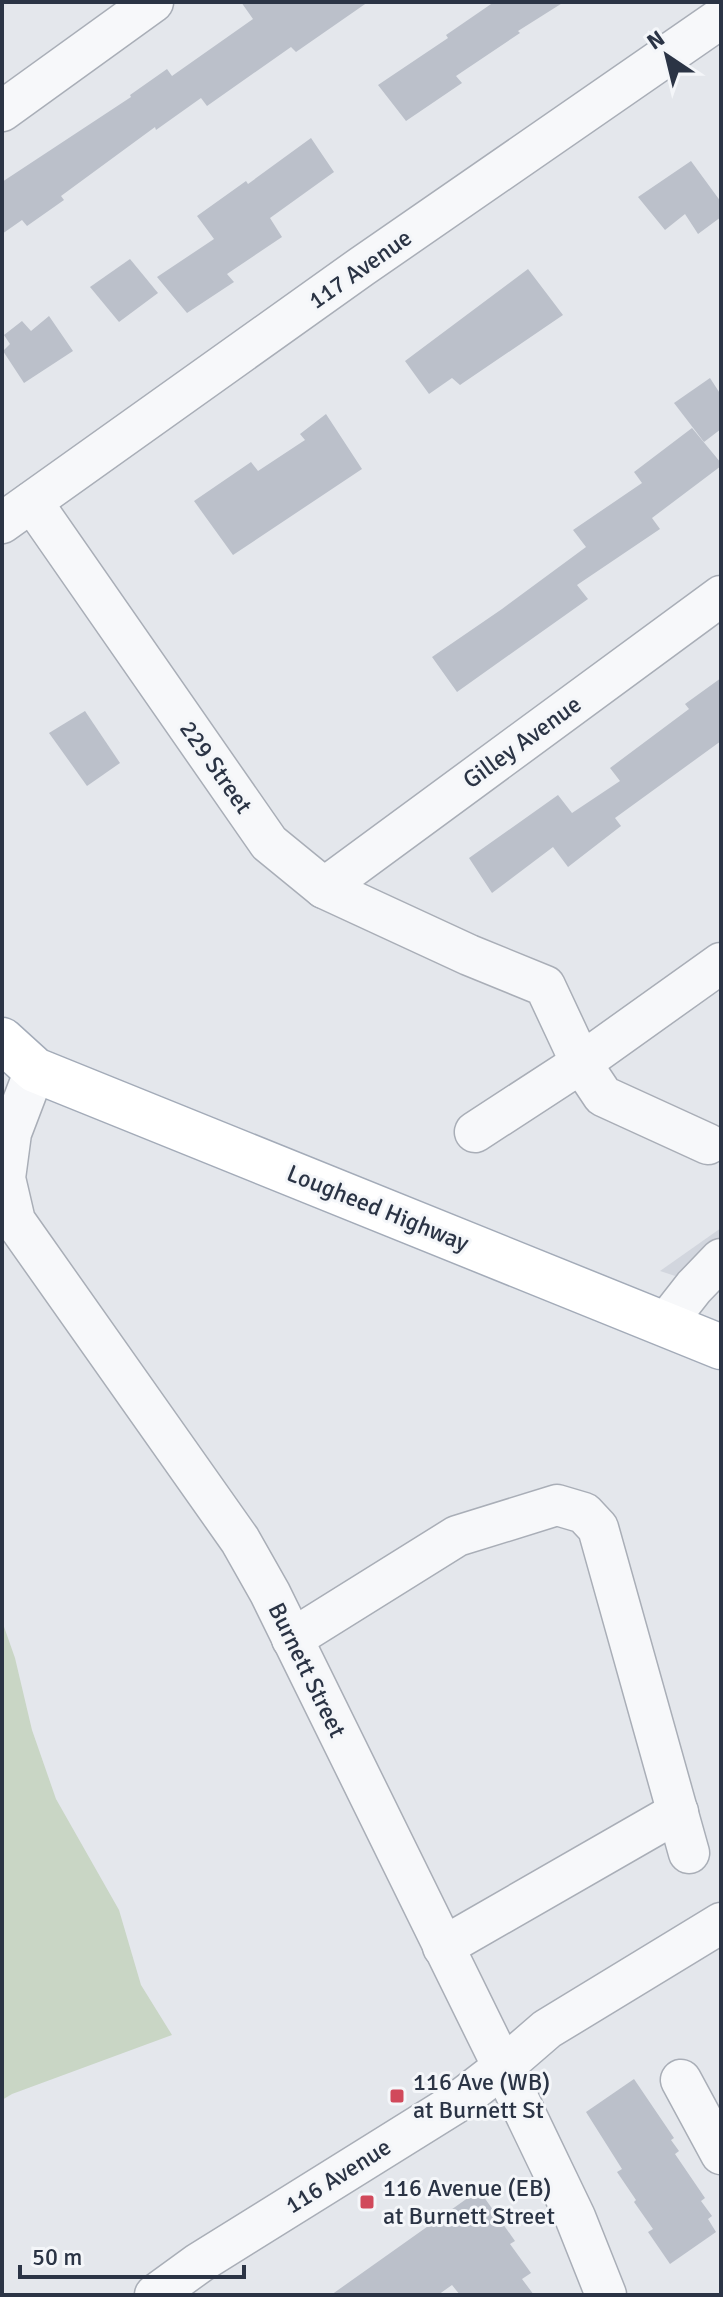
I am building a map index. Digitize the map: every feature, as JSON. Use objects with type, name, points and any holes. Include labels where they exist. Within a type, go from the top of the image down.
[{"type":"main road","name":"Lougheed Highway","points":[[2,1040],[18,1069],[721,1347]]},
{"type":"street","points":[[2,111],[138,6]]},
{"type":"street","name":"117 Avenue","points":[[17,513],[361,267],[721,18]]},
{"type":"street","name":"229 Street","points":[[17,513],[269,843],[324,888],[469,955],[545,986],[581,1063],[603,1096],[708,1144]]},
{"type":"street","name":"Gilley Avenue","points":[[324,888],[721,596]]},
{"type":"street","points":[[475,1132],[581,1063],[721,963]]},
{"type":"street","name":"Burnett Street","points":[[18,1069],[5,1178],[15,1221],[240,1540],[503,2067],[575,2217],[606,2295]]},
{"type":"street","points":[[665,1324],[721,1259]]},
{"type":"street","points":[[292,1639],[457,1536],[557,1505],[584,1513],[598,1528],[689,1853]]},
{"type":"street","points":[[443,1947],[678,1812]]},
{"type":"street","name":"116 Avenue","points":[[155,2295],[199,2263],[459,2101],[547,2029],[721,1923]]},
{"type":"street","points":[[681,2080],[715,2127]]},
{"type":"shaded area","points":[[721,1228],[721,1291],[660,1271]]},
{"type":"green space","points":[[2,1621],[15,1658],[32,1730],[56,1799],[119,1910],[141,1985],[172,2035],[2,2100]]},
{"type":"building","points":[[241,2],[368,2],[296,52],[291,47],[207,106],[201,98],[156,130],[155,127],[61,196],[64,200],[27,226],[22,220],[2,234],[2,182],[131,97],[167,69],[172,76],[253,19]]},
{"type":"building","points":[[494,2],[564,2],[456,76],[462,83],[406,121],[378,85],[448,38],[446,35]]},
{"type":"building","points":[[311,138],[334,172],[270,218],[282,237],[227,274],[234,282],[187,313],[157,277],[214,239],[197,216]]},
{"type":"building","points":[[691,161],[721,202],[721,217],[698,234],[685,214],[665,230],[638,197]]},
{"type":"building","points":[[130,259],[158,293],[119,322],[90,287]]},
{"type":"building","points":[[528,269],[563,315],[460,385],[452,378],[429,394],[405,361]]},
{"type":"building","points":[[49,316],[73,351],[24,383],[3,351],[10,344],[4,335],[22,321],[31,331]]},
{"type":"building","points":[[710,378],[721,395],[721,429],[704,442],[674,403]]},
{"type":"building","points":[[326,414],[362,469],[233,555],[194,501],[251,462],[258,471],[305,440],[300,434]]},
{"type":"building","points":[[692,428],[721,466],[652,518],[660,529],[577,585],[588,599],[457,692],[432,657],[586,547],[573,530],[642,483],[634,472]]},
{"type":"building","points":[[721,678],[721,741],[615,818],[621,826],[568,867],[553,847],[492,893],[469,858],[558,795],[572,813],[620,781],[610,768],[689,709],[685,704]]},
{"type":"building","points":[[85,711],[120,763],[87,786],[49,733]]},
{"type":"building","points":[[634,2079],[674,2138],[671,2140],[679,2151],[675,2154],[705,2198],[701,2201],[712,2216],[708,2219],[716,2232],[670,2264],[648,2232],[653,2229],[617,2172],[622,2169],[586,2112]]},
{"type":"building","points":[[479,2190],[515,2241],[510,2244],[531,2273],[522,2279],[534,2295],[460,2295],[452,2285],[438,2295],[331,2295]]},
{"type":"place","name":"116 Ave (WB) at Burnett St","points":[[397,2096]]},
{"type":"place","name":"116 Avenue (EB) at Burnett Street","points":[[367,2202]]}]
